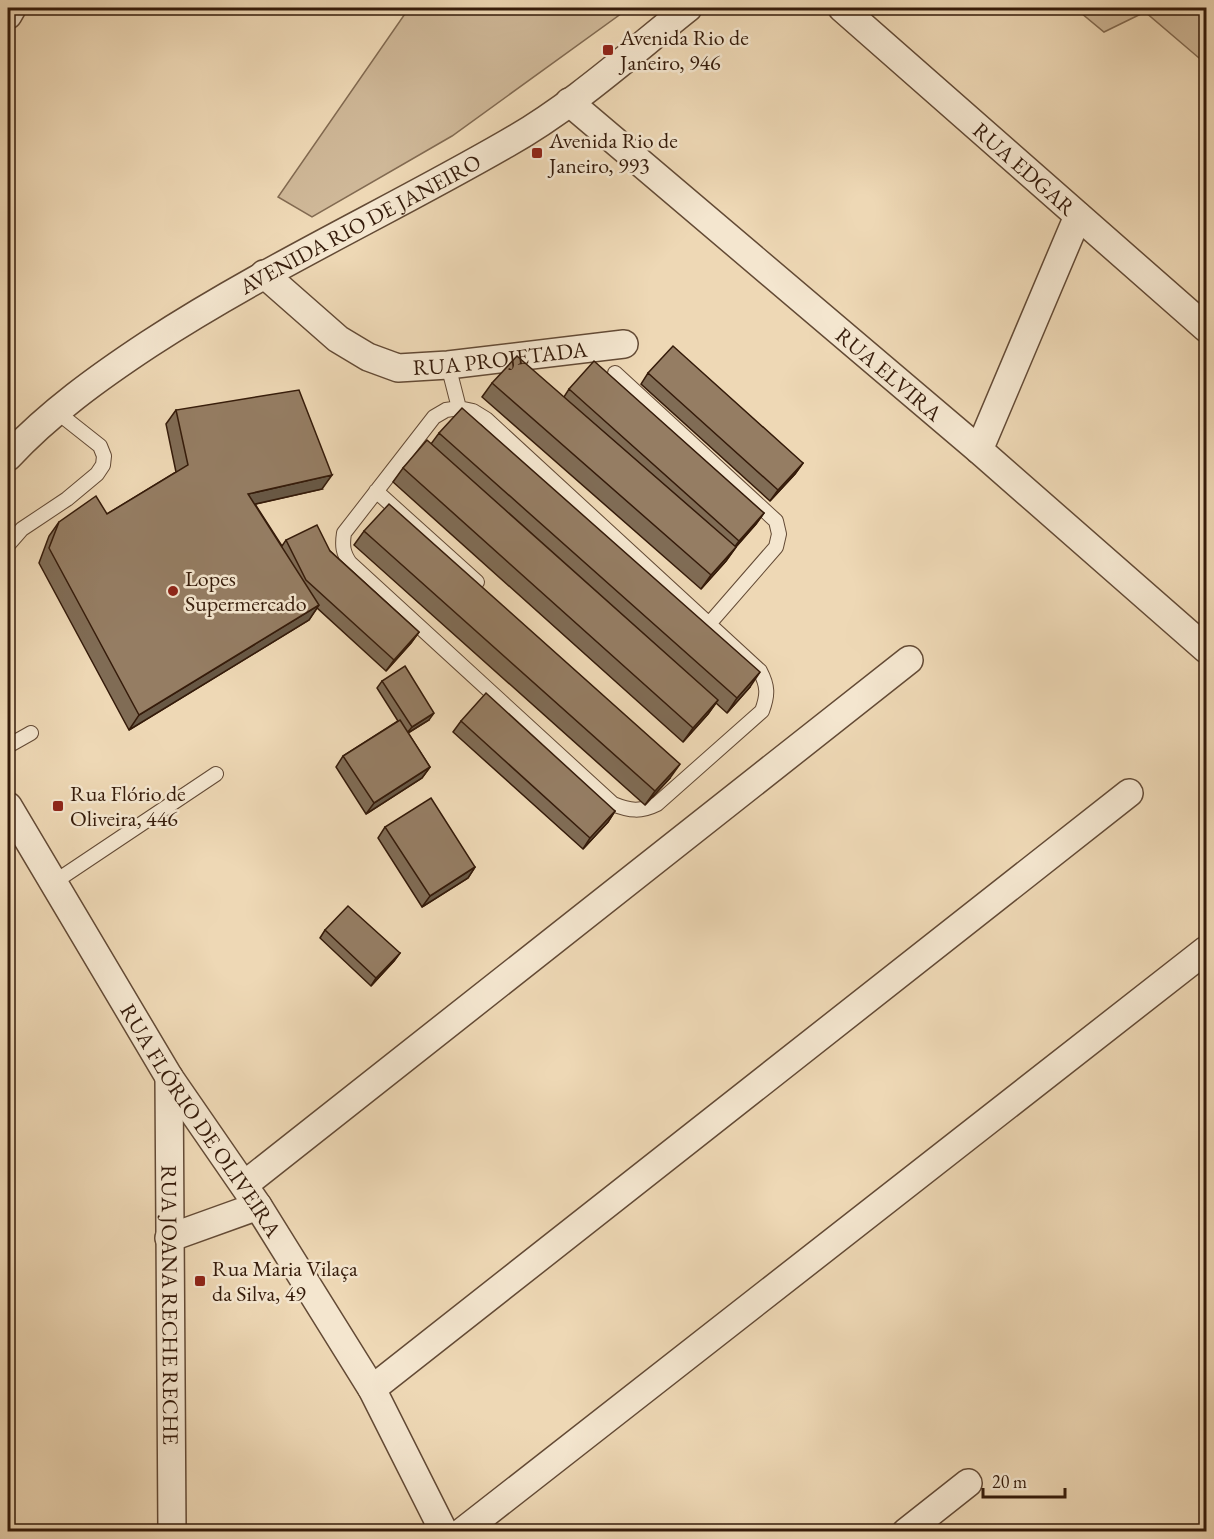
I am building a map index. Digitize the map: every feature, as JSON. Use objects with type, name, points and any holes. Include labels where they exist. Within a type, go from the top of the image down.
[{"type":"street","points":[[8,15],[12,8]]},
{"type":"street","name":"AVENIDA RIO DE JANEIRO","points":[[8,457],[19,434],[57,411],[160,337],[264,274],[508,143],[569,102],[688,8]]},
{"type":"street","name":"RUA EDGAR","points":[[842,8],[1206,328]]},
{"type":"street","name":"RUA ELVIRA","points":[[569,102],[979,450],[1206,649]]},
{"type":"street","points":[[979,450],[1078,216]]},
{"type":"street","name":"RUA PROJETADA","points":[[264,274],[338,339],[368,357],[398,368],[448,365],[624,344]]},
{"type":"street","points":[[169,1238],[251,1195],[909,660]]},
{"type":"street","points":[[372,1389],[1129,793]]},
{"type":"street","name":"RUA FLÓRIO DE OLIVEIRA","points":[[8,808],[169,1077],[251,1195],[372,1389],[444,1532]]},
{"type":"street","points":[[462,1532],[1206,950]]},
{"type":"street","name":"RUA JOANA RECHE RECHE","points":[[169,1077],[172,1532]]},
{"type":"street","points":[[906,1532],[968,1484]]},
{"type":"lane","points":[[448,365],[459,408]]},
{"type":"lane","points":[[615,373],[776,521],[779,534],[776,547],[709,624]]},
{"type":"lane","points":[[459,408],[473,411],[486,419],[760,670],[766,683],[767,697],[762,711],[686,771],[657,804],[645,810],[628,810],[613,804],[350,563],[345,554],[342,545],[344,533],[376,491],[434,417],[446,410],[459,408]]},
{"type":"lane","points":[[8,545],[22,529],[67,499],[97,474],[103,465],[104,456],[100,446],[57,411]]},
{"type":"lane","points":[[376,491],[489,594]]},
{"type":"lane","points":[[8,746],[31,733]]},
{"type":"lane","points":[[53,883],[216,774]]},
{"type":"shaded area","points":[[409,8],[629,8],[452,136],[312,217],[278,197]]},
{"type":"shaded area","points":[[1075,8],[1206,8],[1206,64],[1145,12],[1104,32]]},
{"type":"building","points":[[673,346],[803,463],[778,490],[648,373]]},
{"type":"building","points":[[517,356],[736,547],[711,575],[492,383]]},
{"type":"building","points":[[594,361],[764,513],[739,541],[569,389]]},
{"type":"building","name":"Lopes Supermercado","points":[[299,390],[332,475],[248,494],[319,605],[139,715],[49,548],[59,522],[96,496],[107,514],[188,465],[176,410]]},
{"type":"building","points":[[462,408],[760,672],[737,698],[439,433]]},
{"type":"building","points":[[427,440],[718,700],[693,728],[403,468]]},
{"type":"building","points":[[389,504],[680,764],[655,791],[364,531]]},
{"type":"building","points":[[317,525],[330,551],[419,632],[394,660],[306,580],[286,540]]},
{"type":"building","points":[[405,666],[434,713],[412,727],[382,681]]},
{"type":"building","points":[[486,693],[615,811],[590,838],[461,721]]},
{"type":"building","points":[[400,720],[430,767],[374,803],[343,756]]},
{"type":"building","points":[[431,798],[475,867],[430,896],[385,827]]},
{"type":"building","points":[[348,906],[400,953],[376,978],[325,930]]},
{"type":"place","name":"Avenida Rio de Janeiro, 946","points":[[608,50]]},
{"type":"place","name":"Avenida Rio de Janeiro, 993","points":[[537,153]]},
{"type":"place","name":"Lopes Supermercado","points":[[173,591]]},
{"type":"place","name":"Rua Flório de Oliveira, 446","points":[[58,806]]},
{"type":"place","name":"Rua Maria Vilaça da Silva, 49","points":[[200,1281]]}]
